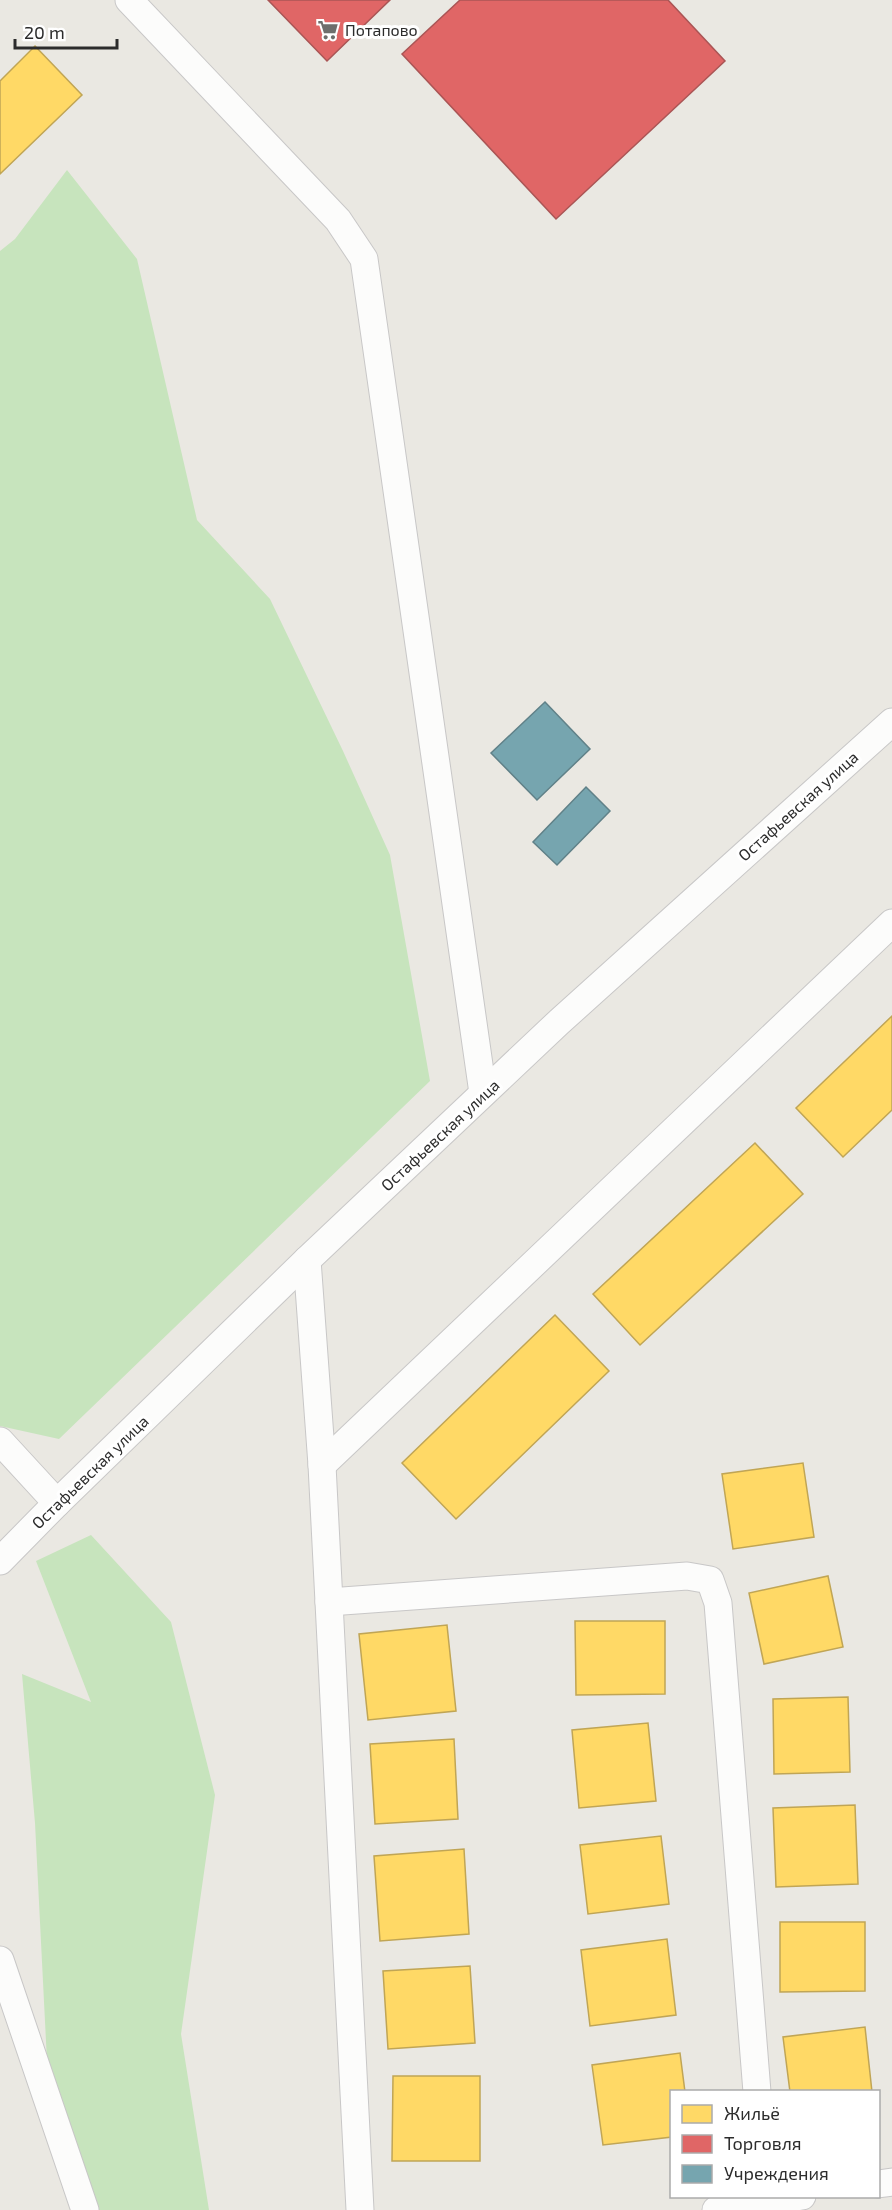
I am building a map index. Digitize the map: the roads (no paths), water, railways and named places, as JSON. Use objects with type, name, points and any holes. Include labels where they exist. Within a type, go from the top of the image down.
[{"type":"street","points":[[129,0],[338,220],[363,258],[483,1094]]},
{"type":"street","name":"Остафьевская улица","points":[[0,1561],[307,1260],[567,1014],[892,722]]},
{"type":"street","points":[[322,1465],[892,923]]},
{"type":"street","points":[[307,1260],[322,1465],[360,2210]]},
{"type":"street","points":[[0,1441],[57,1503]]},
{"type":"street","points":[[329,1602],[687,1576],[710,1580],[718,1603],[757,2090]]},
{"type":"street","points":[[0,1960],[85,2210]]},
{"type":"street","points":[[717,2210],[766,2199]]},
{"type":"place","name":"Потапово","points":[[328,30]]}]
